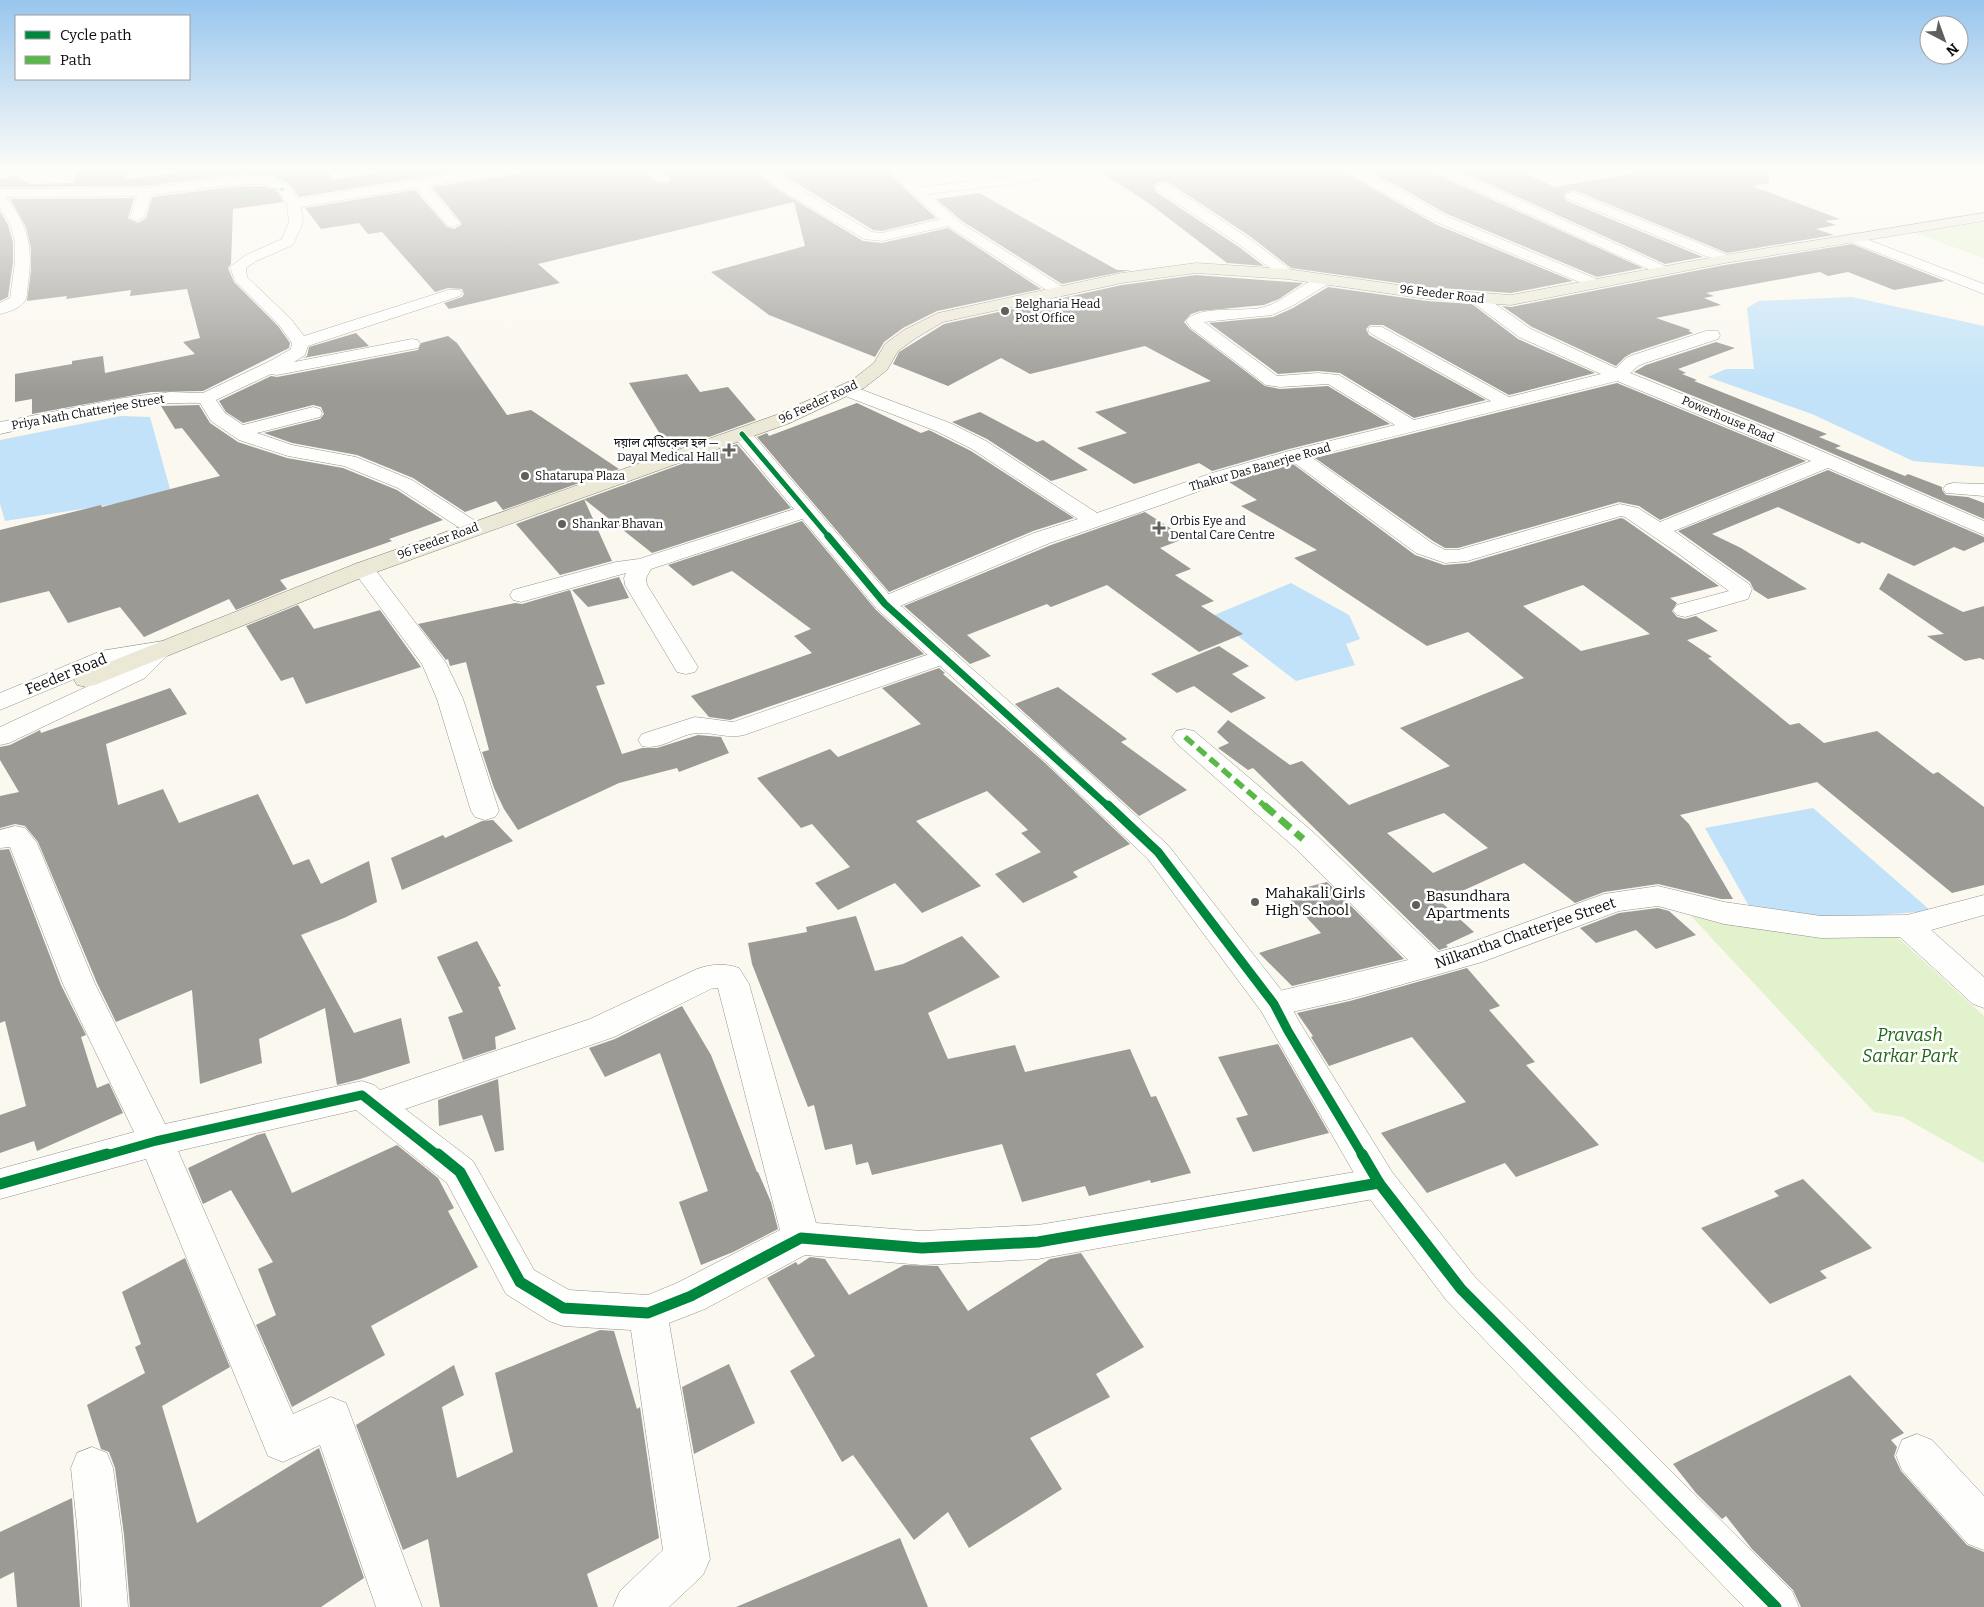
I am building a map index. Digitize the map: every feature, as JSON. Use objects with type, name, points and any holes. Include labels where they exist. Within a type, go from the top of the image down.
[{"type":"main road","name":"96 Feeder Road","points":[[86,680],[363,568],[783,419],[858,384],[881,366],[891,348],[910,334],[938,318],[1122,278],[1196,268],[1287,274],[1478,299],[1511,300],[1662,270],[1829,242]]},
{"type":"street","points":[[0,309],[18,300],[23,256],[22,242]]},
{"type":"street","points":[[288,242],[251,258],[238,267],[240,278],[285,322],[300,343],[298,351],[258,374],[206,398],[218,417],[246,436],[288,450],[349,461],[405,484],[474,528]]},
{"type":"street","points":[[981,242],[1060,292]]},
{"type":"street","points":[[1245,242],[1287,274]]},
{"type":"street","points":[[1493,242],[1594,283]]},
{"type":"street","points":[[1601,242],[1662,270]]},
{"type":"street","points":[[1684,242],[1725,259]]},
{"type":"street","points":[[1863,242],[1984,289]]},
{"type":"street","points":[[1325,280],[1286,303],[1266,312],[1202,317],[1194,321],[1196,325],[1272,381],[1284,383],[1320,377],[1333,379],[1410,426]]},
{"type":"street","points":[[300,343],[454,293]]},
{"type":"street","name":"Powerhouse Road","points":[[1478,299],[1525,333],[1618,375],[1668,393],[1984,529]]},
{"type":"street","points":[[1376,330],[1506,402]]},
{"type":"street","points":[[1618,375],[1632,362],[1639,359],[1712,335]]},
{"type":"street","points":[[258,374],[412,344]]},
{"type":"street","name":"Thakur Das Banerjee Road","points":[[885,604],[1042,538],[1157,500],[1219,477],[1296,455],[1618,375]]},
{"type":"street","points":[[846,390],[943,427],[979,445],[1094,520]]},
{"type":"street","name":"Priya Nath Chatterjee Street","points":[[0,428],[123,403],[170,397],[206,398]]},
{"type":"street","points":[[240,432],[313,413]]},
{"type":"street","points":[[742,434],[885,604],[1158,852],[1274,1004],[1288,1031],[1379,1183],[1461,1289],[1776,1607]]},
{"type":"street","points":[[1296,455],[1424,548],[1436,555],[1447,558],[1460,556],[1620,510],[1631,512],[1741,589],[1740,594],[1731,598],[1685,610]]},
{"type":"street","points":[[1659,530],[1828,461]]},
{"type":"street","points":[[1953,489],[1984,490]]},
{"type":"street","points":[[521,595],[624,567],[642,565],[807,511]]},
{"type":"street","points":[[642,565],[635,578],[636,585],[686,667]]},
{"type":"street","points":[[363,568],[434,663],[450,699],[485,811]]},
{"type":"street","points":[[0,737],[136,673],[163,648]]},
{"type":"street","name":"Feeder Road","points":[[0,702],[110,656],[163,648]]},
{"type":"street","points":[[651,740],[695,725],[735,730],[944,656]]},
{"type":"street","points":[[1185,737],[1303,839],[1433,965]]},
{"type":"street","points":[[0,839],[15,835],[23,843],[79,984],[156,1141],[283,1442],[331,1417],[399,1607]]},
{"type":"street","name":"Nilkantha Chatterjee Street","points":[[1274,1004],[1350,987],[1471,954],[1615,900],[1658,896],[1724,912],[1821,927],[1907,926],[1984,905]]},
{"type":"street","points":[[1907,926],[1984,996]]},
{"type":"street","points":[[376,1105],[602,1028],[708,977],[728,976],[733,984],[801,1238]]},
{"type":"street","points":[[0,1184],[156,1141],[362,1095],[460,1172],[520,1282],[563,1308],[648,1313],[691,1296],[801,1238],[922,1248],[1038,1242],[1379,1183]]},
{"type":"street","points":[[636,1607],[687,1559],[648,1313]]},
{"type":"street","points":[[1917,1455],[1984,1528]]},
{"type":"street","points":[[92,1468],[100,1535],[105,1607]]},
{"type":"green space","points":[[1939,242],[1984,242],[1984,258]]},
{"type":"green space","name":"Pravash Sarkar Park","points":[[1691,916],[1820,936],[1893,933],[1984,1016],[1984,1163],[1903,1117],[1874,1112]]},
{"type":"water","points":[[1852,297],[1984,326],[1984,467],[1913,461],[1812,414],[1708,377],[1726,369],[1754,369],[1747,308],[1759,301]]},
{"type":"water","points":[[121,416],[150,417],[170,489],[133,501],[5,521],[0,504],[0,440]]},
{"type":"water","points":[[1291,583],[1349,615],[1360,639],[1346,644],[1355,665],[1296,681],[1212,616]]},
{"type":"water","points":[[1813,808],[1931,911],[1759,924],[1705,828]]},
{"type":"building","points":[[0,242],[13,242],[13,262],[8,297],[0,301]]},
{"type":"building","points":[[30,242],[232,242],[231,264],[228,268],[234,282],[278,326],[290,343],[289,348],[203,391],[151,392],[32,414],[32,399],[15,402],[15,374],[72,364],[72,361],[103,356],[105,373],[195,354],[183,342],[200,338],[187,289],[130,296],[131,290],[66,299],[67,296],[27,301],[31,271]]},
{"type":"building","points":[[391,242],[629,242],[538,264],[560,283],[449,309],[444,303],[462,297],[464,294],[462,289],[448,288],[435,292]]},
{"type":"building","points":[[804,242],[969,242],[1041,289],[937,311],[903,328],[884,342],[875,357],[769,315],[711,272],[805,246]]},
{"type":"building","points":[[995,242],[1067,242],[1117,270],[1131,270],[1062,284]]},
{"type":"building","points":[[1200,242],[1231,242],[1264,266],[1227,263]]},
{"type":"building","points":[[1257,242],[1479,242],[1573,281],[1511,293],[1427,287],[1291,268]]},
{"type":"building","points":[[1514,242],[1586,242],[1643,268],[1597,277]]},
{"type":"building","points":[[1617,242],[1667,242],[1703,257],[1665,264]]},
{"type":"building","points":[[1700,242],[1792,242],[1727,253]]},
{"type":"building","points":[[1852,244],[1945,281],[1894,290],[1848,272],[1828,276],[1820,272],[1706,293],[1714,296],[1704,298],[1721,305],[1656,318],[1691,330],[1688,331],[1693,333],[1632,353],[1616,366],[1532,327],[1502,306],[1511,307],[1725,265]]},
{"type":"building","points":[[1196,275],[1303,283],[1279,299],[1264,305],[1200,311],[1191,314],[1184,322],[1190,329],[1265,386],[1280,389],[1328,386],[1390,424],[1289,449],[1212,471],[1199,463],[1134,484],[1077,448],[1127,433],[1095,412],[1211,381],[1145,346],[1030,374],[1001,358],[948,386],[893,364],[899,352],[944,324],[1122,285]]},
{"type":"building","points":[[1328,287],[1427,301],[1472,304],[1518,339],[1595,373],[1509,395],[1383,325],[1370,325],[1366,329],[1369,335],[1486,400],[1414,418],[1340,373],[1318,371],[1278,374],[1209,323],[1273,317],[1293,308]]},
{"type":"building","points":[[356,333],[369,346],[303,358],[307,356],[309,347]]},
{"type":"building","points":[[448,336],[457,343],[507,415],[531,410],[619,469],[503,510],[496,501],[465,512],[413,478],[357,455],[292,443],[264,433],[320,419],[324,414],[321,407],[313,405],[243,423],[226,412],[219,401],[271,376],[277,377],[418,350],[421,343]]},
{"type":"building","points":[[1716,342],[1735,348],[1678,369],[1686,373],[1682,374],[1697,380],[1694,381],[1827,434],[1819,437],[1841,446],[1835,448],[1905,476],[1908,474],[1942,487],[1946,495],[1968,497],[1984,503],[1984,519],[1785,433],[1634,372],[1646,365]]},
{"type":"building","points":[[687,374],[700,392],[728,387],[756,420],[673,450],[663,439],[629,383]]},
{"type":"building","points":[[1617,383],[1806,461],[1660,520],[1639,506],[1619,502],[1458,548],[1445,548],[1315,458]]},
{"type":"building","points":[[857,403],[921,433],[929,430],[971,451],[1074,518],[1033,531],[889,592],[757,437],[767,433],[769,436]]},
{"type":"building","points":[[199,405],[210,423],[238,442],[287,458],[343,468],[397,490],[443,520],[389,539],[392,541],[280,580],[287,589],[236,610],[229,599],[144,637],[120,607],[68,623],[49,591],[0,603],[0,530],[101,505],[102,507],[220,476],[182,428],[175,429],[161,406]]},
{"type":"building","points":[[980,412],[1037,442],[1043,440],[1088,470],[1051,481],[987,439],[952,422]]},
{"type":"building","points":[[737,444],[791,508],[652,553],[584,499]]},
{"type":"building","points":[[1293,464],[1415,555],[1444,565],[1468,563],[1621,518],[1624,519],[1719,586],[1670,598],[1677,603],[1672,611],[1677,617],[1685,619],[1696,616],[1718,631],[1687,640],[1712,657],[1708,658],[1790,725],[1799,723],[1824,743],[1877,731],[1933,774],[1938,772],[1984,807],[1984,885],[1952,893],[1817,782],[1680,815],[1689,824],[1733,899],[1721,899],[1658,884],[1604,892],[1575,903],[1524,863],[1440,901],[1474,932],[1439,950],[1253,768],[1248,770],[1218,748],[1229,743],[1217,732],[1228,720],[1290,765],[1302,761],[1349,805],[1450,766],[1400,728],[1524,678],[1468,632],[1427,646],[1294,558],[1317,550],[1241,506],[1257,500],[1229,482]],"holes":[[[1583,585],[1650,634],[1581,651],[1523,606]],[[1444,813],[1488,848],[1433,873],[1387,833]]]},
{"type":"building","points":[[1828,470],[1984,537],[1984,542],[1964,551],[1954,547],[1914,566],[1862,542],[1859,544],[1778,507],[1712,534],[1741,548],[1807,589],[1768,599],[1754,590],[1750,582],[1678,531]]},
{"type":"building","points":[[584,499],[612,561],[560,575],[516,524]]},
{"type":"building","points":[[1145,512],[1186,538],[1160,548],[1191,569],[1175,575],[1214,601],[1201,606],[1243,634],[1199,652],[1107,585],[1051,607],[1047,604],[967,635],[991,656],[970,664],[904,606],[1051,545]]},
{"type":"building","points":[[802,521],[876,610],[924,654],[730,720],[709,717],[691,696],[812,653],[794,636],[811,629],[732,571],[693,586],[668,565]]},
{"type":"building","points":[[1888,573],[1963,612],[1984,606],[1984,660],[1980,658],[1965,661],[1927,636],[1944,634],[1879,589]]},
{"type":"building","points":[[619,577],[629,598],[588,607],[572,590]]},
{"type":"building","points":[[570,590],[605,684],[596,686],[622,754],[642,748],[657,748],[698,735],[721,737],[729,753],[679,772],[677,768],[619,783],[518,830],[504,809],[494,788],[482,752],[489,750],[466,662],[450,666],[448,659],[446,660],[418,624],[515,603],[522,604]]},
{"type":"building","points":[[298,605],[314,629],[380,610],[421,667],[306,704],[293,677],[281,681],[246,626]]},
{"type":"building","points":[[1219,646],[1249,666],[1232,674],[1266,698],[1231,713],[1194,686],[1177,693],[1151,674]]},
{"type":"building","points":[[939,668],[945,673],[943,674],[1044,762],[1130,844],[1073,872],[1078,877],[1023,903],[995,874],[1041,852],[1021,833],[1028,830],[987,791],[916,821],[981,886],[922,913],[895,883],[838,910],[815,883],[850,867],[812,824],[801,828],[757,778],[830,749],[838,757],[921,724],[882,688]]},
{"type":"building","points":[[1058,687],[1127,739],[1121,742],[1187,790],[1139,816],[1015,704]]},
{"type":"building","points":[[170,688],[187,714],[106,744],[118,805],[163,789],[179,823],[258,794],[293,865],[309,859],[321,884],[369,861],[377,902],[344,918],[301,935],[354,1033],[401,1018],[410,1063],[337,1085],[325,1008],[259,1039],[262,1063],[200,1084],[192,990],[116,1022],[97,983],[38,842],[25,826],[15,824],[0,828],[0,796],[19,792],[0,760],[0,747],[10,745],[40,730],[41,733]]},
{"type":"building","points":[[493,820],[513,841],[402,890],[391,858],[443,835],[445,838],[482,821]]},
{"type":"building","points":[[9,849],[61,985],[86,1035],[81,1037],[97,1088],[109,1083],[123,1113],[37,1151],[34,1141],[0,1153],[0,1115],[26,1106],[5,1021],[0,1023],[0,850]]},
{"type":"building","points":[[1327,882],[1404,959],[1292,986],[1259,953],[1321,933],[1284,893]]},
{"type":"building","points":[[1658,908],[1669,911],[1696,935],[1656,949],[1636,930],[1596,943],[1580,928],[1619,913]]},
{"type":"building","points":[[856,916],[875,971],[903,964],[962,936],[1000,977],[928,1013],[948,1059],[1015,1045],[1025,1072],[1130,1049],[1151,1097],[1156,1096],[1191,1173],[1151,1183],[1150,1180],[1089,1196],[1085,1186],[1022,1202],[1002,1144],[872,1175],[868,1162],[856,1165],[852,1144],[825,1150],[814,1105],[808,1107],[752,964],[748,943],[807,932],[806,927]]},
{"type":"building","points":[[477,941],[501,986],[498,987],[516,1029],[495,1037],[496,1049],[463,1060],[448,1017],[463,1012],[437,957]]},
{"type":"building","points":[[1467,968],[1500,1006],[1489,1010],[1535,1062],[1526,1065],[1599,1145],[1516,1177],[1505,1163],[1427,1193],[1381,1133],[1466,1102],[1412,1037],[1329,1066],[1311,1037],[1313,1036],[1297,1013],[1350,1001]]},
{"type":"building","points":[[682,1006],[711,1055],[757,1172],[771,1202],[778,1229],[733,1252],[701,1265],[679,1202],[708,1191],[660,1053],[605,1077],[589,1048],[615,1039]]},
{"type":"building","points":[[1278,1044],[1329,1133],[1253,1152],[1236,1118],[1248,1115],[1218,1057]]},
{"type":"building","points":[[498,1079],[504,1150],[495,1152],[482,1115],[439,1126],[438,1100]]},
{"type":"building","points":[[265,1133],[292,1193],[397,1145],[438,1178],[454,1208],[448,1211],[478,1267],[371,1326],[385,1355],[292,1407],[256,1325],[276,1315],[258,1269],[273,1262],[231,1190],[203,1204],[188,1168]]},
{"type":"building","points":[[1803,1179],[1872,1248],[1820,1271],[1827,1278],[1770,1304],[1701,1228],[1779,1196],[1774,1191]]},
{"type":"building","points":[[1081,1253],[1144,1347],[1096,1374],[1110,1397],[1030,1438],[1062,1489],[969,1548],[948,1512],[914,1540],[853,1455],[842,1462],[790,1371],[815,1356],[767,1278],[796,1262],[798,1265],[810,1257],[825,1259],[849,1295],[904,1265],[938,1266],[968,1311],[1050,1259]]},
{"type":"building","points":[[185,1258],[230,1367],[162,1406],[197,1523],[319,1448],[364,1578],[321,1607],[130,1607],[124,1535],[115,1468],[109,1452],[101,1449],[87,1405],[145,1373],[135,1347],[141,1344],[122,1292]]},
{"type":"building","points":[[600,1330],[614,1331],[637,1409],[640,1407],[659,1538],[587,1574],[598,1607],[440,1607],[428,1539],[403,1550],[356,1425],[454,1365],[464,1395],[442,1407],[457,1478],[513,1452],[495,1373]]},
{"type":"building","points":[[729,1364],[755,1423],[694,1454],[682,1387]]},
{"type":"building","points":[[1850,1375],[1904,1433],[1891,1440],[1897,1447],[1894,1456],[1901,1471],[1967,1545],[1984,1552],[1984,1607],[1801,1607],[1793,1590],[1752,1549],[1726,1516],[1722,1519],[1696,1493],[1673,1464]]},
{"type":"building","points":[[72,1498],[80,1607],[17,1607],[14,1572],[0,1579],[0,1532]]},
{"type":"building","points":[[900,1538],[928,1607],[736,1607]]},
{"type":"marked path","points":[[1185,737],[1303,839]]},
{"type":"cycle path","points":[[742,434],[885,604],[1054,755],[1158,852],[1274,1004],[1288,1031],[1379,1183],[1461,1289],[1776,1607]]},
{"type":"cycle path","points":[[0,1184],[156,1141],[362,1095],[460,1172],[520,1282],[563,1308],[648,1313],[691,1296],[801,1238],[922,1248],[1038,1242],[1379,1183]]},
{"type":"place","name":"Belgharia Head Post Office","points":[[1005,311]]},
{"type":"place","name":"দয়াল মেডিকেল হল — Dayal Medical Hall","points":[[729,450]]},
{"type":"place","name":"Shatarupa Plaza","points":[[525,476]]},
{"type":"place","name":"Shankar Bhavan","points":[[562,524]]},
{"type":"place","name":"Orbis Eye and Dental Care Centre","points":[[1159,528]]},
{"type":"place","name":"Mahakali Girls High School","points":[[1255,902]]},
{"type":"place","name":"Basundhara Apartments","points":[[1416,905]]}]
